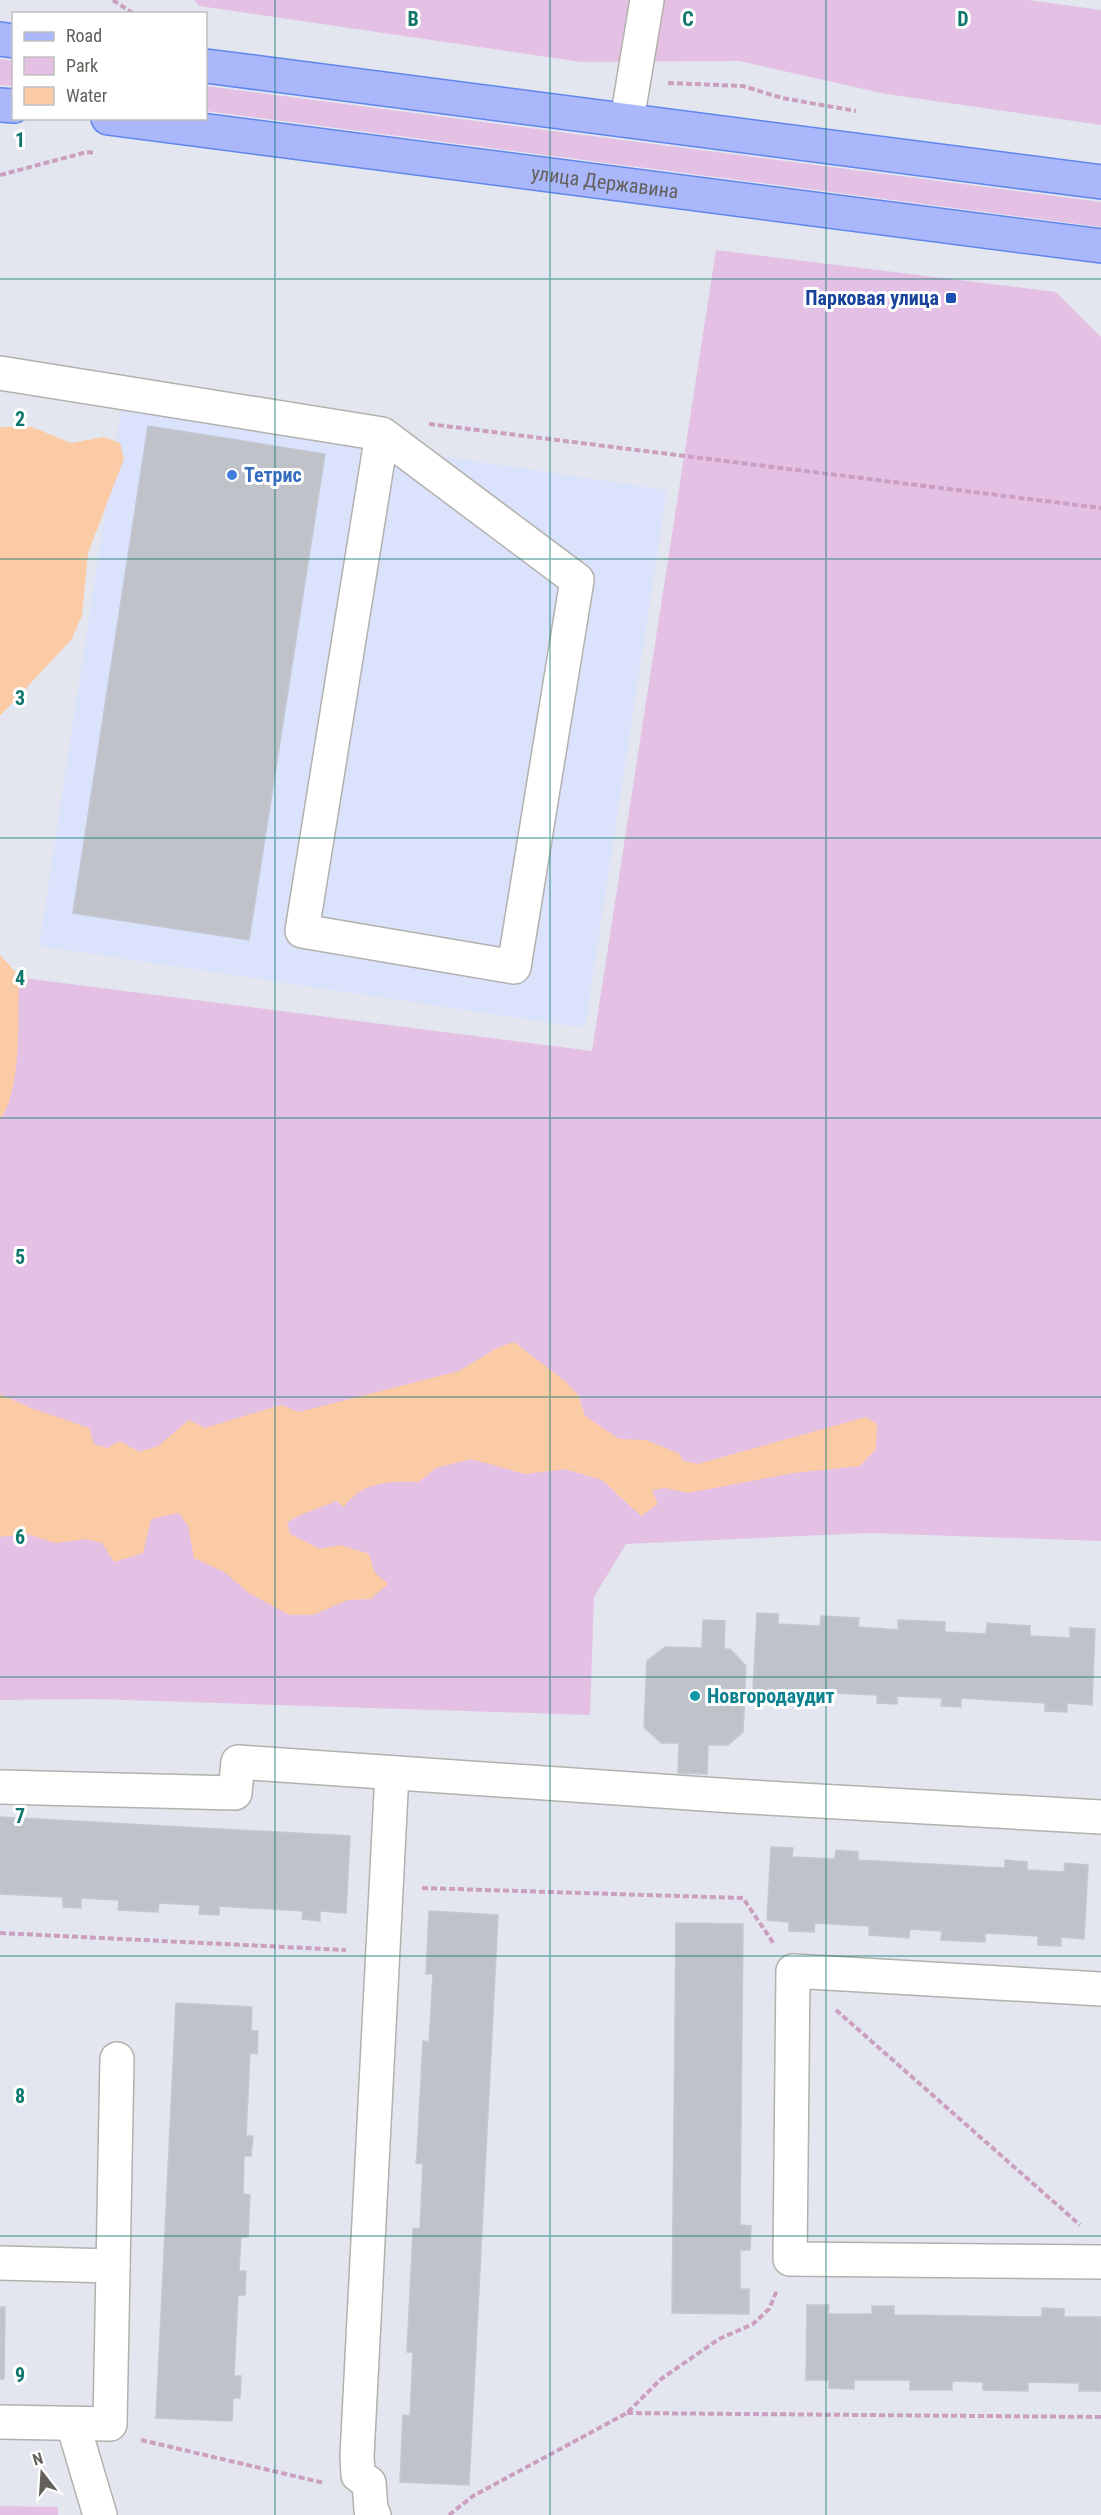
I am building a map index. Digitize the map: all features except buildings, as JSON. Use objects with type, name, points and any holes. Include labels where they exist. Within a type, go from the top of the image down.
[{"type":"main road","points":[[207,66],[1101,182]]},
{"type":"main road","name":"улица Державина","points":[[124,120],[1101,246]]},
{"type":"lane","points":[[627,120],[647,0]]},
{"type":"lane","points":[[0,373],[382,434],[577,580],[514,967],[302,931],[382,434]]},
{"type":"lane","points":[[0,1787],[235,1793],[238,1762],[1101,1817]]},
{"type":"lane","points":[[374,2515],[371,2510],[369,2483],[358,2475],[357,2456],[392,1773]]},
{"type":"lane","points":[[1101,1989],[793,1971],[790,2259],[1101,2262]]},
{"type":"lane","points":[[0,2422],[110,2424],[117,2060]]},
{"type":"lane","points":[[0,2264],[113,2266]]},
{"type":"lane","points":[[73,2424],[100,2515]]},
{"type":"path","points":[[113,0],[131,12]]},
{"type":"path","points":[[0,175],[87,152],[98,153]]},
{"type":"path","points":[[427,423],[1101,508]]},
{"type":"path","points":[[0,1933],[383,1952]]},
{"type":"path","points":[[448,2515],[473,2496],[627,2413],[661,2379],[719,2339],[753,2324],[769,2309],[790,2259]]},
{"type":"path","points":[[627,2413],[1101,2417]]},
{"type":"path","points":[[110,2424],[136,2439],[341,2487],[369,2483]]},
{"type":"shaded area","points":[[121,408],[667,490],[585,1028],[39,946]]},
{"type":"green space","points":[[194,0],[1028,0],[1101,10],[1101,125],[886,94],[739,61],[581,62],[199,6]]},
{"type":"green space","points":[[0,59],[12,61],[12,86],[0,85]]},
{"type":"green space","points":[[207,86],[1101,202],[1101,227],[207,111]]},
{"type":"green space","points":[[716,250],[1056,292],[1101,337],[1101,1541],[869,1533],[626,1544],[594,1597],[590,1715],[94,1699],[0,1700],[0,975],[592,1051]]},
{"type":"green space","points":[[0,2506],[58,2507],[58,2515],[0,2515]]},
{"type":"water","points":[[0,427],[32,427],[71,443],[104,437],[120,443],[124,459],[88,553],[82,615],[72,639],[0,716]]},
{"type":"water","points":[[0,955],[19,976],[16,1071],[7,1106],[0,1120]]},
{"type":"water","points":[[514,1342],[566,1382],[578,1395],[585,1416],[619,1439],[646,1440],[680,1454],[683,1461],[698,1464],[866,1417],[877,1424],[876,1449],[860,1466],[793,1473],[688,1493],[665,1488],[652,1490],[658,1504],[641,1516],[602,1480],[565,1469],[525,1474],[471,1459],[436,1468],[419,1482],[377,1484],[359,1492],[344,1507],[336,1501],[287,1523],[290,1534],[320,1549],[341,1545],[369,1554],[375,1573],[388,1584],[371,1599],[348,1600],[313,1615],[289,1615],[249,1593],[224,1572],[194,1558],[188,1526],[179,1513],[151,1519],[143,1553],[114,1562],[102,1543],[86,1539],[55,1543],[27,1534],[0,1537],[0,1394],[31,1408],[89,1428],[94,1444],[107,1448],[120,1441],[139,1452],[158,1446],[189,1420],[205,1428],[281,1405],[299,1412],[459,1371],[497,1348]]},
{"type":"place","name":"Парковая улица","points":[[951,298]]},
{"type":"place","name":"Тетрис","points":[[232,475]]},
{"type":"place","name":"Новгородаудит","points":[[695,1696]]}]
